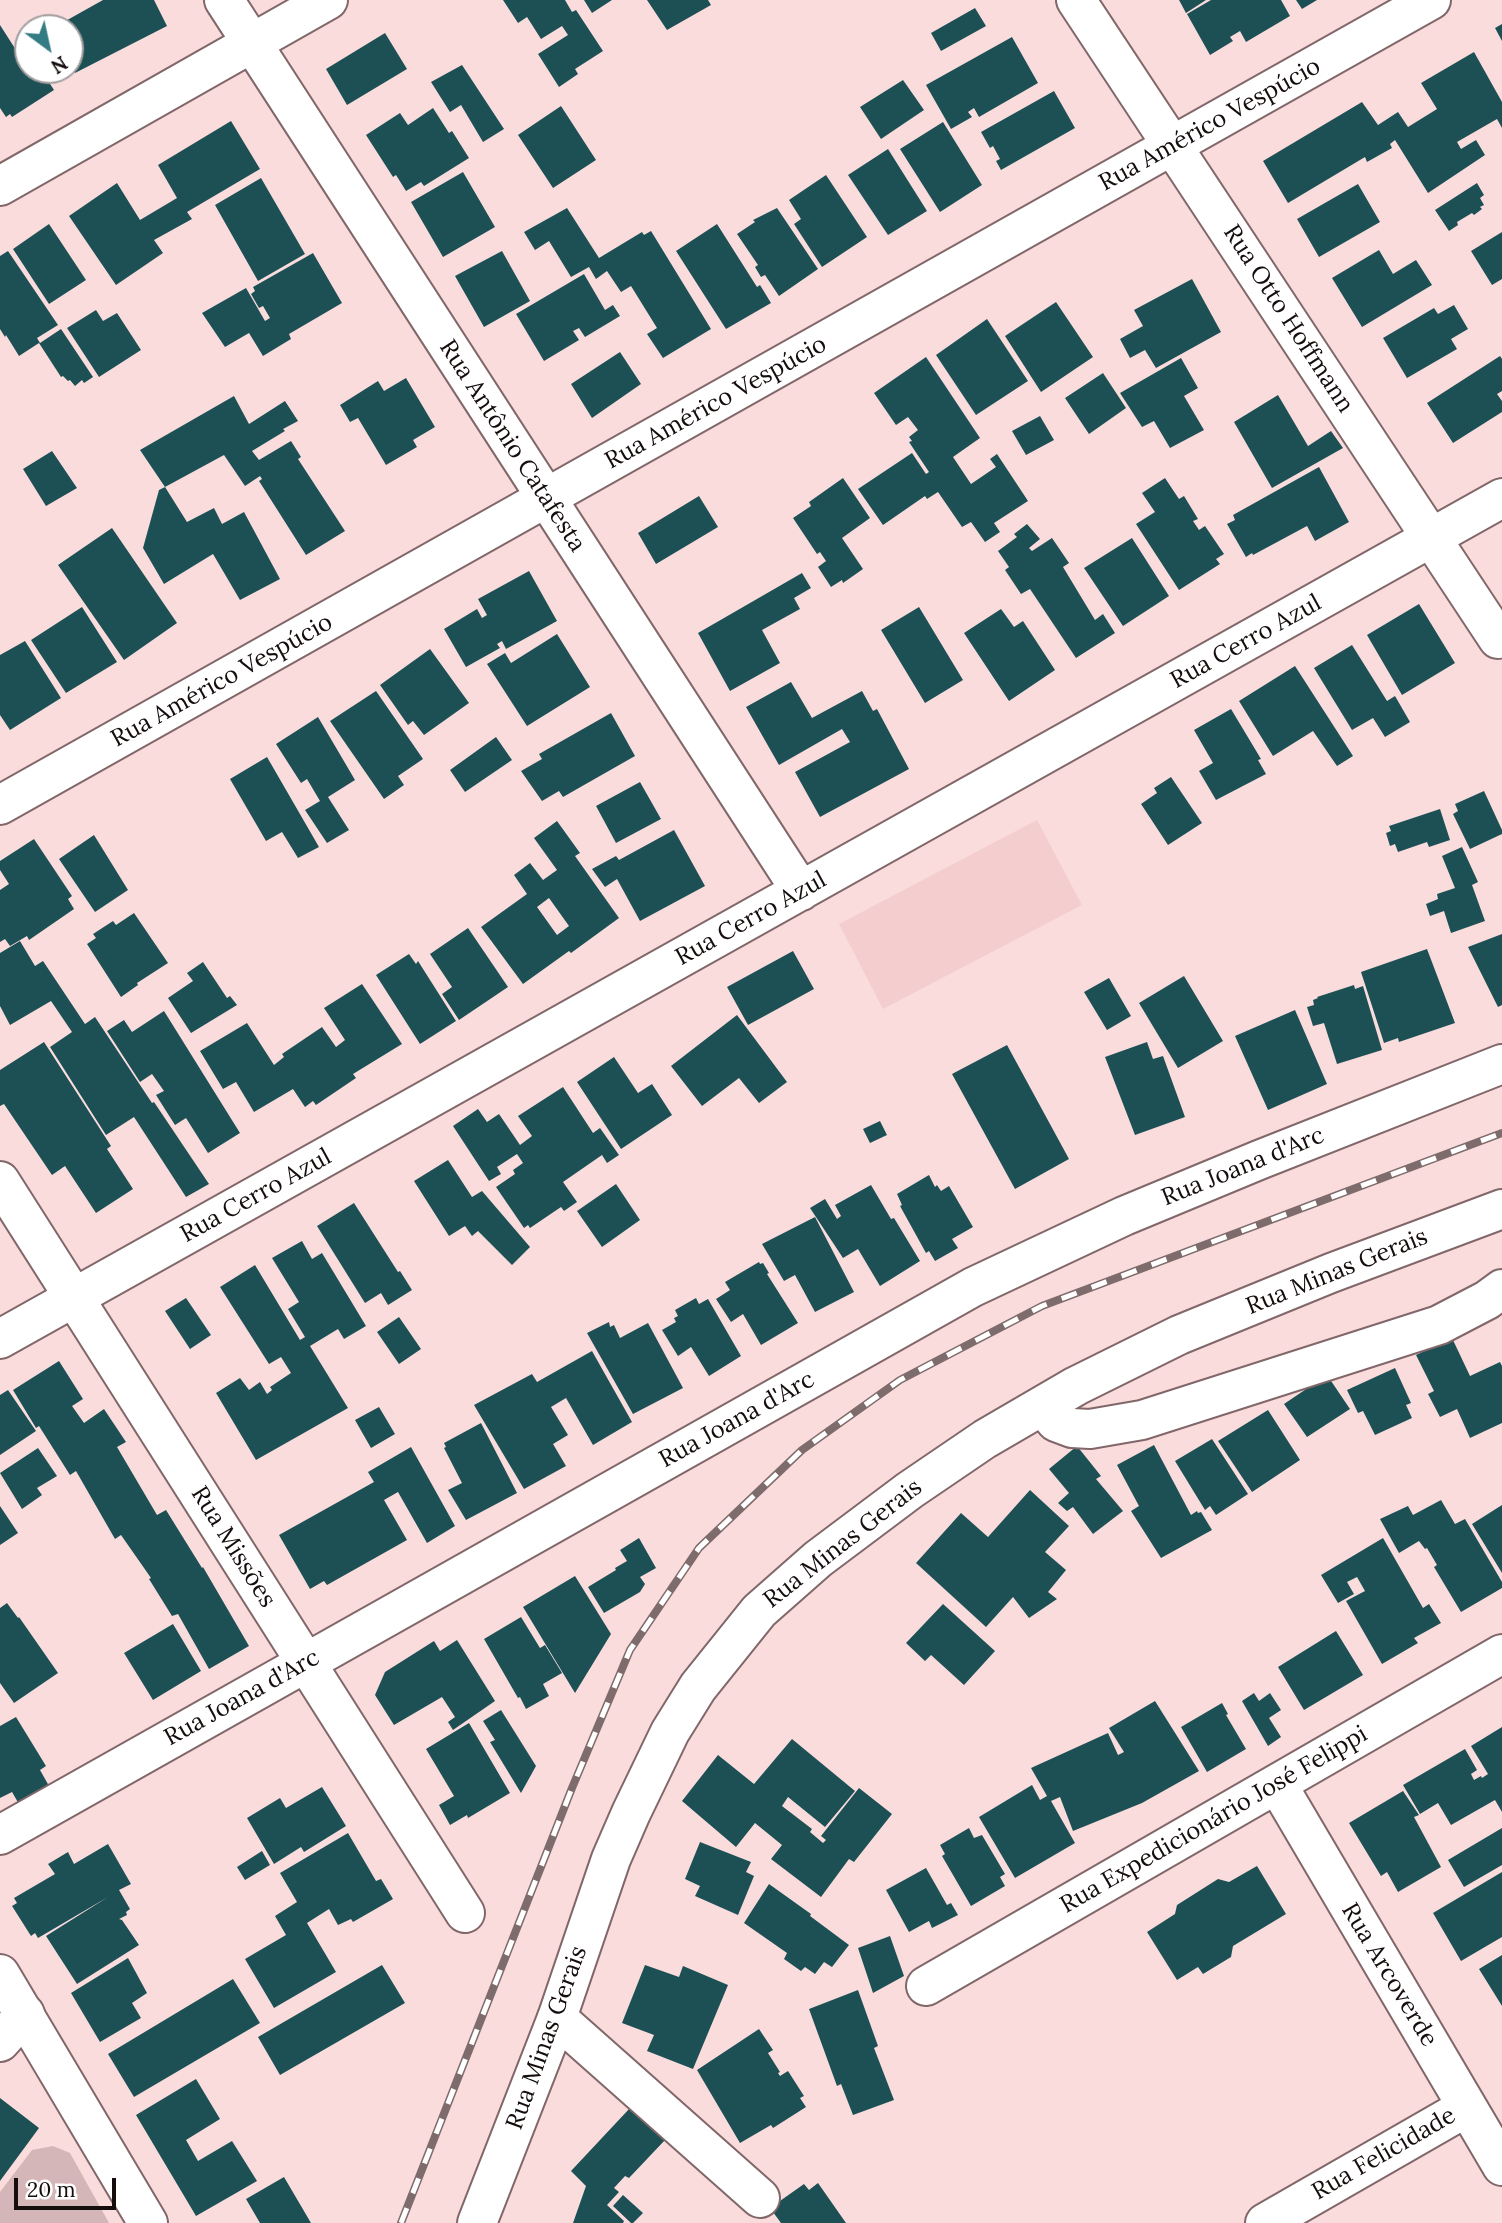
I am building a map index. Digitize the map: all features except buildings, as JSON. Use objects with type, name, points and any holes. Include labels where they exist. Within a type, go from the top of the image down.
[{"type":"street","name":"Rua Antônio Catafesta","points":[[224,0],[801,891]]},
{"type":"street","points":[[0,186],[328,0]]},
{"type":"street","name":"Rua Otto Hoffmann","points":[[1076,0],[1498,639]]},
{"type":"street","name":"Rua Américo Vespúcio","points":[[0,805],[1432,0]]},
{"type":"street","name":"Rua Cerro Azul","points":[[0,1339],[1502,498]]},
{"type":"street","name":"Rua Joana d'Arc","points":[[0,1835],[973,1287],[1124,1216],[1502,1064]]},
{"type":"street","name":"Rua Missões","points":[[0,1181],[465,1913]]},
{"type":"street","name":"Rua Minas Gerais","points":[[477,2223],[556,2018],[611,1860],[631,1813],[670,1732],[698,1687],[759,1611],[838,1543],[910,1490],[985,1439],[1076,1386],[1180,1335],[1332,1273],[1502,1209]]},
{"type":"street","points":[[1043,1406],[1056,1422],[1072,1428],[1090,1429],[1142,1420],[1438,1325],[1502,1289]]},
{"type":"street","name":"Rua Expedicionário José Felippi","points":[[926,1986],[1502,1654]]},
{"type":"street","name":"Rua Arcoverde","points":[[1277,1784],[1502,2166]]},
{"type":"street","points":[[0,1974],[12,2028],[148,2223]]},
{"type":"street","points":[[556,2018],[760,2198]]},
{"type":"street","name":"Rua Felicidade","points":[[1265,2223],[1467,2107]]},
{"type":"shaded area","points":[[1037,820],[1082,905],[883,1009],[839,924]]},
{"type":"shaded area","points":[[53,2146],[70,2153],[109,2223],[0,2223],[0,2192],[32,2150]]},
{"type":"railway","points":[[401,2223],[572,1788],[630,1650],[699,1548],[802,1450],[900,1380],[1042,1306],[1502,1133]]}]
